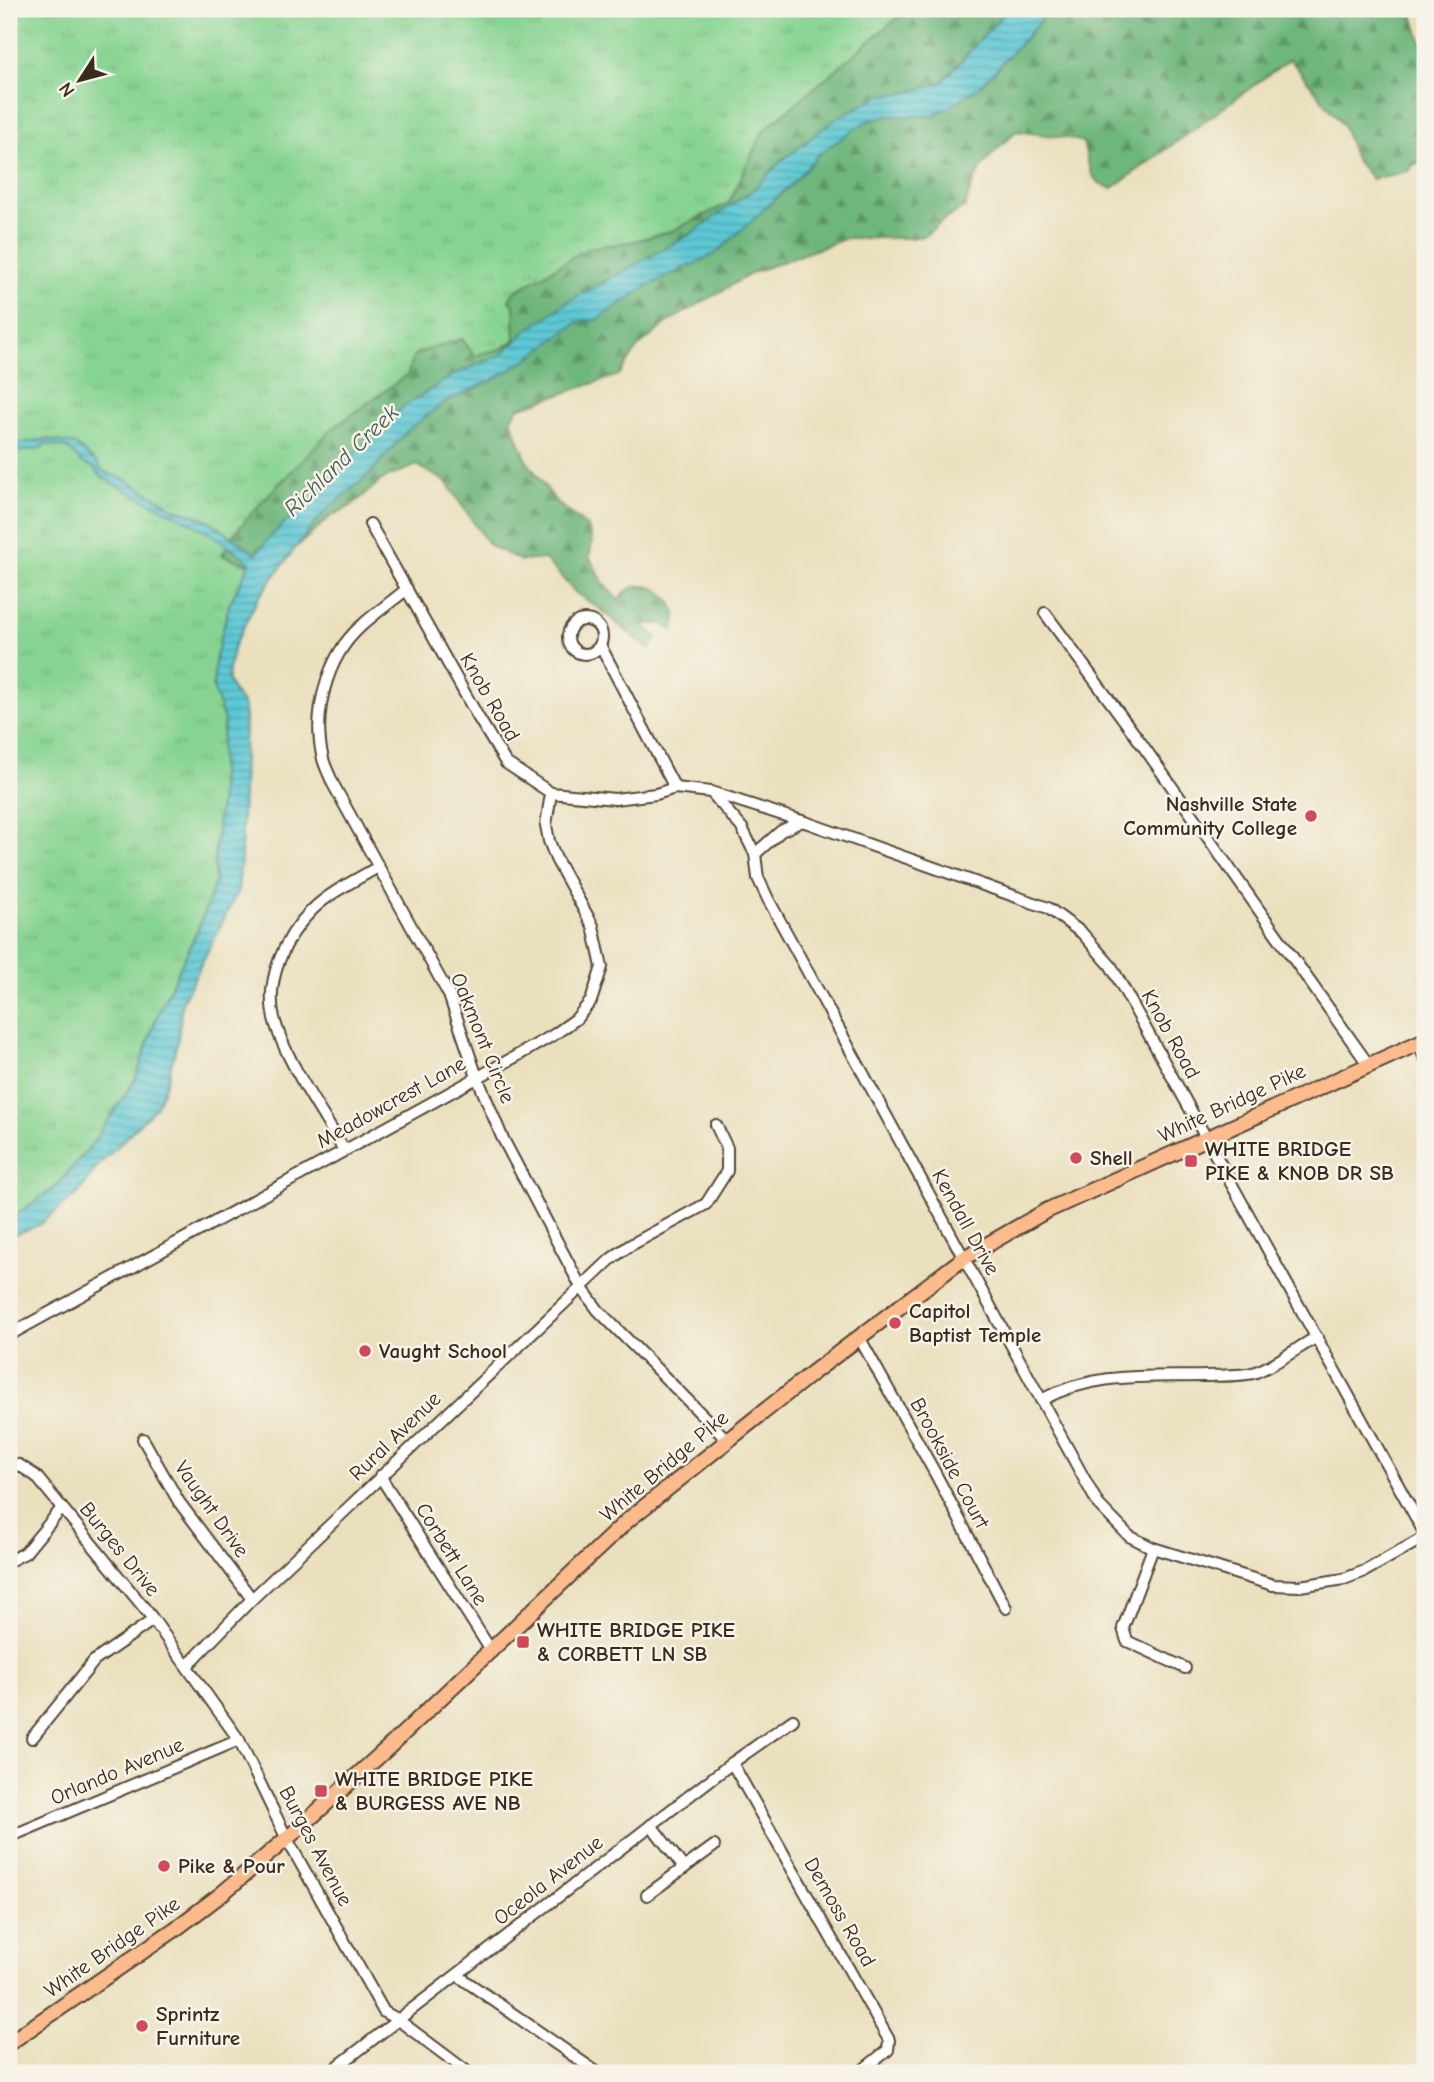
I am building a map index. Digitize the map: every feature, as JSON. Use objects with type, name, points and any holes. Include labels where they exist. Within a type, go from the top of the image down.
[{"type":"main road","name":"White Bridge Pike","points":[[9,2043],[180,1925],[287,1839],[492,1652],[628,1520],[859,1337],[964,1258],[1046,1211],[1206,1136],[1422,1041]]},
{"type":"street","name":"Knob Road","points":[[370,524],[506,763],[551,793],[615,799],[656,794],[675,788],[711,792],[802,821],[1048,908],[1082,933],[1111,966],[1425,1536]]},
{"type":"street","name":"Oakmont Circle","points":[[407,589],[358,628],[334,663],[318,720],[323,759],[378,867],[449,995],[477,1077],[502,1137],[581,1287],[598,1310],[727,1440]]},
{"type":"street","points":[[1045,613],[1148,753],[1368,1064]]},
{"type":"street","points":[[600,645],[675,788]]},
{"type":"street","name":"Kendall Drive","points":[[711,792],[742,828],[755,854],[758,878],[768,899],[1098,1504],[1129,1536],[1153,1548],[1273,1584],[1300,1586],[1344,1578],[1365,1571],[1425,1536]]},
{"type":"street","name":"Meadowcrest Lane","points":[[9,1335],[555,1034],[576,1019],[591,1001],[602,967],[593,926],[549,841],[546,825],[551,793]]},
{"type":"street","points":[[755,854],[781,831],[802,821]]},
{"type":"street","points":[[344,1150],[288,1054],[274,1017],[272,994],[280,959],[288,940],[311,911],[329,895],[378,867]]},
{"type":"street","points":[[1422,1041],[1425,1058]]},
{"type":"street","name":"Rural Avenue","points":[[188,1665],[252,1599],[581,1287],[629,1246],[706,1204],[727,1171],[727,1148],[716,1125]]},
{"type":"street","name":"Brookside Court","points":[[859,1337],[1006,1608]]},
{"type":"street","points":[[1041,1400],[1059,1390],[1087,1381],[1117,1377],[1255,1372],[1317,1337]]},
{"type":"street","name":"Vaught Drive","points":[[143,1439],[180,1502],[252,1599]]},
{"type":"street","name":"Burges Drive","points":[[9,1464],[19,1465],[36,1476],[152,1618]]},
{"type":"street","name":"Corbett Lane","points":[[380,1476],[492,1652]]},
{"type":"street","name":"Burges Drive","points":[[9,1561],[25,1553],[62,1508]]},
{"type":"street","points":[[1153,1548],[1122,1628],[1127,1641],[1185,1668]]},
{"type":"street","points":[[32,1738],[94,1661],[152,1618]]},
{"type":"street","name":"Burges Avenue","points":[[152,1618],[239,1740],[287,1839],[384,2012],[469,2073]]},
{"type":"street","name":"Oceola Avenue","points":[[329,2073],[732,1763],[793,1720]]},
{"type":"street","name":"Orlando Avenue","points":[[9,1836],[239,1740]]},
{"type":"street","name":"Demoss Road","points":[[732,1763],[889,2040],[888,2050],[859,2073]]},
{"type":"street","points":[[651,1825],[684,1868]]},
{"type":"street","points":[[647,1895],[714,1846]]},
{"type":"street","points":[[457,1975],[598,2073]]},
{"type":"green space","points":[[9,9],[1008,9],[754,189],[501,355],[297,511],[243,580],[229,605],[221,637],[224,721],[214,860],[215,883],[197,932],[157,1016],[136,1078],[91,1146],[57,1186],[20,1212],[9,1216]]},
{"type":"green space","points":[[908,9],[1411,9],[1425,54],[1425,160],[1413,165],[1409,171],[1372,179],[1355,159],[1343,125],[1290,59],[1113,188],[1094,178],[1083,142],[1016,131],[978,173],[965,207],[924,236],[847,238],[754,272],[668,322],[639,346],[619,375],[518,408],[511,420],[527,461],[557,503],[588,527],[592,542],[589,557],[604,584],[618,600],[630,589],[648,586],[665,595],[671,603],[676,621],[673,630],[663,624],[643,624],[657,638],[649,649],[577,594],[545,559],[521,561],[489,545],[446,482],[417,465],[383,479],[351,506],[331,516],[299,545],[247,564],[222,555],[233,535],[258,506],[332,429],[407,375],[415,354],[462,339],[475,356],[500,349],[515,339],[514,305],[509,301],[513,293],[588,248],[630,242],[672,231],[729,203],[763,131]]},
{"type":"water","points":[[1008,9],[1048,9],[1035,27],[980,86],[947,109],[930,116],[886,116],[865,122],[818,155],[794,182],[715,254],[651,284],[596,320],[578,322],[532,356],[493,380],[445,402],[408,430],[370,474],[324,513],[306,534],[258,598],[234,646],[228,680],[243,704],[245,718],[238,891],[182,1002],[178,1039],[167,1081],[156,1107],[96,1168],[78,1194],[39,1225],[9,1237],[9,1216],[20,1212],[57,1186],[91,1146],[136,1078],[157,1016],[197,932],[215,883],[214,860],[224,721],[213,687],[215,661],[229,605],[250,563],[198,526],[103,478],[93,467],[82,463],[68,448],[45,444],[40,448],[9,453],[9,445],[48,439],[75,445],[96,462],[102,471],[128,481],[176,509],[208,520],[256,554],[269,538],[403,407],[455,374],[501,355],[526,331],[574,298],[691,234],[754,189],[780,162],[838,117],[881,95],[905,93],[941,83]]},
{"type":"place","name":"Nashville State Community College","points":[[1311,816]]},
{"type":"place","name":"Shell","points":[[1076,1158]]},
{"type":"place","name":"WHITE BRIDGE PIKE & KNOB DR SB","points":[[1191,1161]]},
{"type":"place","name":"Capitol Baptist Temple","points":[[895,1323]]},
{"type":"place","name":"Vaught School","points":[[365,1351]]},
{"type":"place","name":"WHITE BRIDGE PIKE & CORBETT LN SB","points":[[523,1642]]},
{"type":"place","name":"WHITE BRIDGE PIKE & BURGESS AVE NB","points":[[321,1791]]},
{"type":"place","name":"Pike & Pour","points":[[164,1866]]},
{"type":"place","name":"Sprintz Furniture","points":[[142,2026]]},
{"type":"water label","name":"Richland Creek","points":[[341,460]]}]
